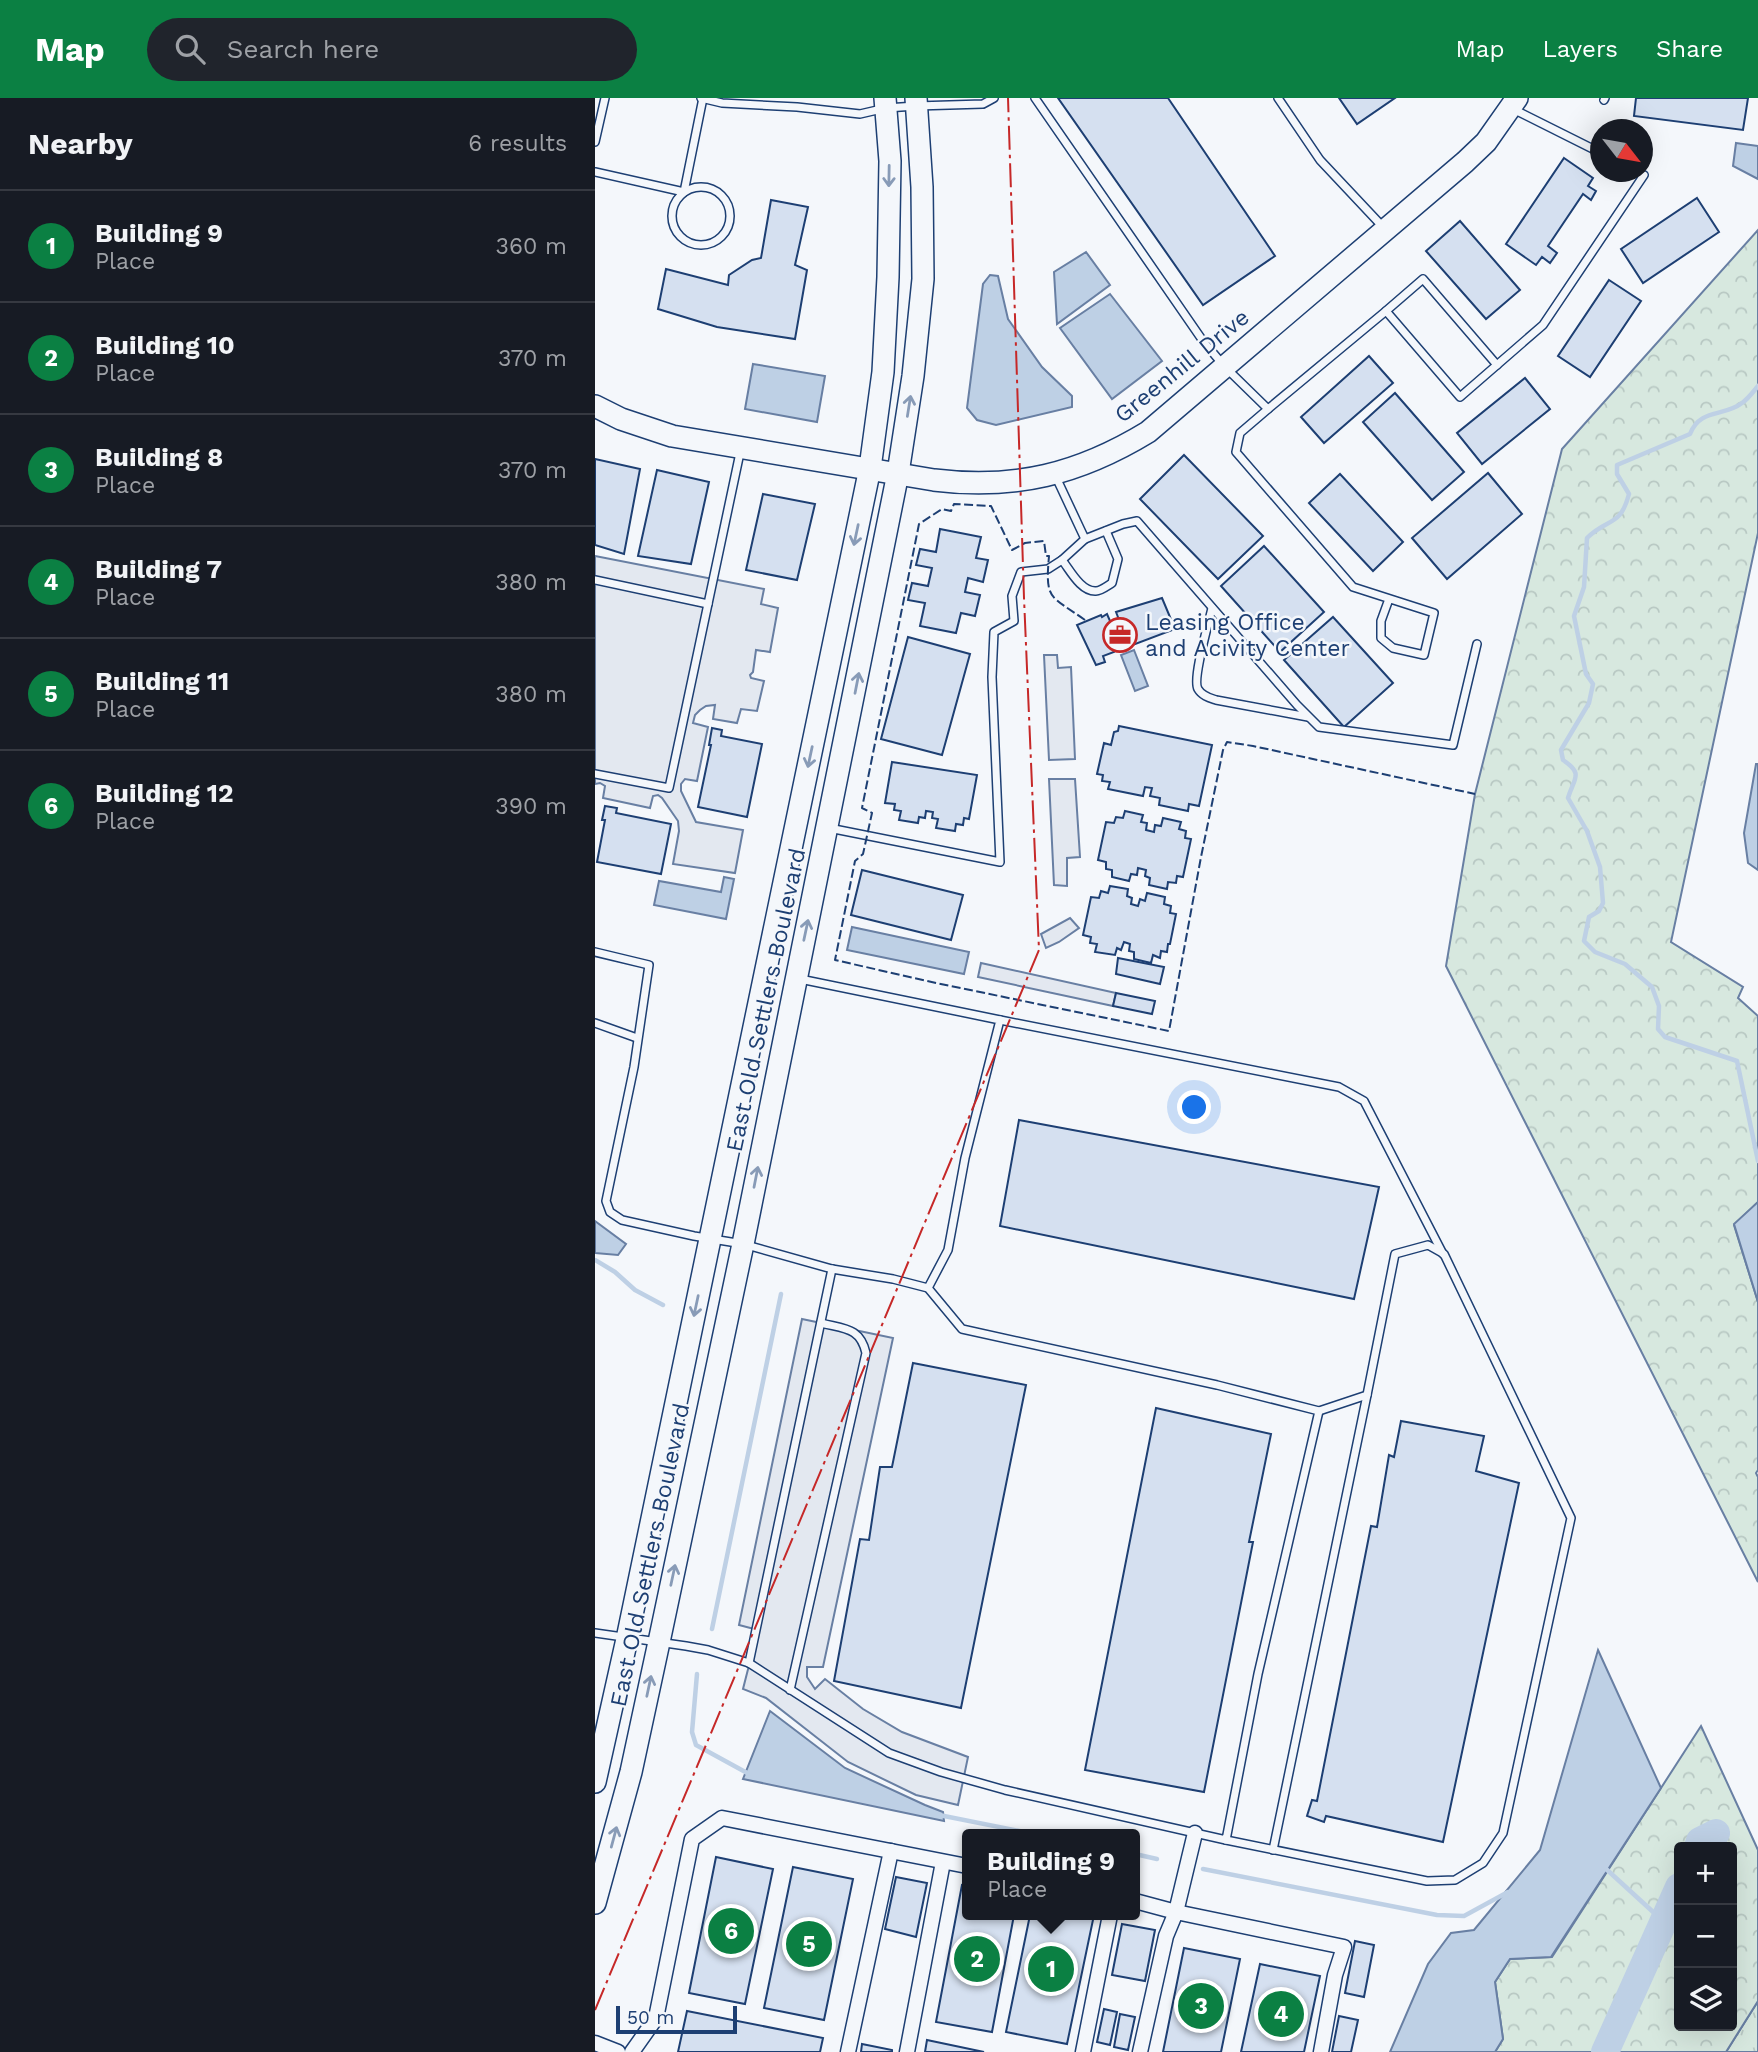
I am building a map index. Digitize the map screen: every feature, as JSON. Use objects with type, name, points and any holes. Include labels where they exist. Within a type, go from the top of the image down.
[{"type":"main road","name":"East Old Settlers Boulevard","points":[[595,1903],[631,1772],[659,1642],[743,1244],[898,473],[913,376],[923,279],[922,187],[916,102]]},
{"type":"main road","name":"East Old Settlers Boulevard","points":[[595,1782],[870,468],[883,372],[888,276],[890,161],[885,103]]},
{"type":"main road","name":"Greenhill Drive","points":[[595,406],[621,419],[672,436],[962,483],[1018,481],[1054,475],[1099,459],[1148,432],[1472,155],[1486,142],[1514,103]]},
{"type":"street","points":[[632,2052],[656,2018],[692,1839],[722,1818],[962,1865]]},
{"type":"street","points":[[1140,2052],[1166,1936],[1177,1912],[1195,1833]]},
{"type":"street","points":[[848,2052],[891,1851]]},
{"type":"street","points":[[907,2052],[943,1862]]},
{"type":"street","points":[[1140,1902],[1344,1947],[1335,1975],[1321,2052]]},
{"type":"street","points":[[1083,2052],[1109,1920]]},
{"type":"street","points":[[595,2043],[618,2052]]},
{"type":"lane","points":[[595,142],[605,98]]},
{"type":"lane","points":[[595,172],[684,192],[702,187],[720,193],[730,209],[730,219],[722,236],[705,245],[686,241],[674,227],[672,218],[673,208],[684,192],[702,98],[722,103],[860,114],[885,103],[983,104],[994,98]]},
{"type":"lane","points":[[1035,98],[1203,341],[1268,409]]},
{"type":"lane","points":[[1278,98],[1320,160],[1385,230]]},
{"type":"lane","points":[[1514,103],[1590,147]]},
{"type":"lane","points":[[1385,311],[1460,397],[1543,325],[1639,182]]},
{"type":"lane","points":[[1389,599],[1381,621],[1381,638],[1393,648],[1424,655],[1434,613],[1353,587],[1236,452],[1240,433],[1423,279],[1497,365]]},
{"type":"lane","points":[[595,774],[669,788],[741,448]]},
{"type":"lane","points":[[1054,475],[1085,539]]},
{"type":"lane","points":[[828,828],[1000,862],[992,677],[994,632],[1014,621],[1012,596],[1021,572],[1048,569],[1085,539],[1137,521],[1319,727],[1453,744],[1477,644]]},
{"type":"lane","points":[[1062,560],[1086,589],[1097,591],[1112,583],[1118,559],[1106,531]]},
{"type":"lane","points":[[595,580],[708,604]]},
{"type":"lane","points":[[1212,608],[1196,675],[1198,690],[1203,696],[1309,717]]},
{"type":"lane","points":[[595,952],[649,965],[633,1068],[606,1201],[610,1212],[622,1220],[743,1244],[832,1269],[928,1288],[962,1329],[1217,1385],[1318,1411],[1367,1395]]},
{"type":"lane","points":[[595,1633],[708,1650],[749,1663],[889,1753],[941,1772],[1005,1790],[1226,1840],[1427,1881],[1455,1881],[1483,1863],[1503,1833],[1571,1518],[1444,1255],[1364,1101],[1339,1087],[796,978]]},
{"type":"lane","points":[[928,1288],[948,1250],[965,1158],[1000,1020]]},
{"type":"lane","points":[[595,1023],[637,1038]]},
{"type":"lane","points":[[1273,1850],[1395,1254],[1428,1245],[1444,1255]]},
{"type":"lane","points":[[749,1663],[832,1269]]},
{"type":"lane","points":[[790,1690],[866,1353],[863,1340],[853,1331],[821,1323]]},
{"type":"lane","points":[[1226,1840],[1258,1674],[1318,1411]]},
{"type":"green space","points":[[1758,230],[1758,533],[1671,942],[1743,987],[1738,998],[1758,1016],[1758,1202],[1734,1225],[1758,1302],[1758,1582],[1446,966],[1475,794],[1562,449]]},
{"type":"green space","points":[[1701,1726],[1758,1850],[1758,2001],[1726,2052],[1495,2052],[1503,2039],[1495,1982],[1510,1959],[1552,1957]]},
{"type":"green space","points":[[1758,2001],[1758,2052],[1726,2052]]},
{"type":"shaded area","points":[[595,556],[764,589],[761,604],[778,608],[770,652],[756,650],[753,672],[750,675],[751,678],[764,681],[757,711],[741,709],[737,723],[713,719],[715,705],[700,710],[693,723],[708,727],[697,781],[685,779],[681,784],[681,791],[696,822],[743,830],[735,873],[673,864],[679,831],[678,821],[662,798],[653,796],[650,808],[603,798],[605,786],[595,784]]},
{"type":"shaded area","points":[[1044,655],[1057,655],[1058,668],[1071,667],[1075,759],[1049,760]]},
{"type":"shaded area","points":[[1049,779],[1075,779],[1080,857],[1067,858],[1067,886],[1054,885]]},
{"type":"shaded area","points":[[1070,918],[1079,928],[1046,948],[1041,934]]},
{"type":"shaded area","points":[[981,963],[1116,993],[1113,1006],[978,977]]},
{"type":"shaded area","points":[[802,1319],[893,1338],[823,1667],[807,1667],[807,1677],[815,1689],[825,1679],[863,1709],[902,1732],[968,1757],[958,1805],[916,1795],[848,1762],[766,1698],[743,1689],[758,1630],[739,1625]]},
{"type":"water","points":[[1736,143],[1758,146],[1758,179],[1733,166]]},
{"type":"water","points":[[1086,252],[1110,285],[1057,324],[1054,272]]},
{"type":"water","points":[[990,275],[998,276],[1008,319],[1042,367],[1072,396],[1072,407],[996,425],[977,420],[967,408],[983,284]]},
{"type":"water","points":[[1110,294],[1162,361],[1112,399],[1060,328]]},
{"type":"water","points":[[753,364],[825,376],[817,422],[745,409]]},
{"type":"water","points":[[1134,650],[1148,686],[1135,691],[1121,655]]},
{"type":"water","points":[[1756,764],[1758,870],[1748,863],[1744,833]]},
{"type":"water","points":[[724,877],[734,879],[726,919],[654,905],[659,881],[721,892]]},
{"type":"water","points":[[852,927],[969,952],[964,974],[847,950]]},
{"type":"water","points":[[1758,1202],[1758,1302],[1734,1224]]},
{"type":"water","points":[[595,1221],[626,1244],[618,1255],[595,1253]]},
{"type":"water","points":[[1598,1650],[1661,1788],[1551,1957],[1510,1959],[1495,1982],[1503,2039],[1495,2052],[1390,2052],[1428,1964],[1451,1933],[1474,1930],[1540,1850]]},
{"type":"water","points":[[770,1711],[845,1768],[943,1812],[944,1821],[743,1779]]},
{"type":"building","points":[[1058,98],[1168,98],[1275,256],[1203,305]]},
{"type":"building","points":[[1339,98],[1395,98],[1357,124]]},
{"type":"building","points":[[1636,98],[1748,98],[1743,130],[1634,116]]},
{"type":"building","points":[[1564,158],[1590,176],[1588,186],[1596,191],[1591,200],[1583,194],[1548,246],[1557,253],[1550,263],[1542,257],[1536,265],[1506,244]]},
{"type":"building","points":[[1697,198],[1719,232],[1643,283],[1621,249]]},
{"type":"building","points":[[771,200],[808,207],[795,265],[807,270],[795,339],[717,327],[658,309],[666,269],[728,285],[729,275],[752,260],[761,258]]},
{"type":"building","points":[[1460,221],[1520,290],[1486,319],[1426,251]]},
{"type":"building","points":[[1609,280],[1641,301],[1590,377],[1558,356]]},
{"type":"building","points":[[1369,356],[1393,383],[1324,443],[1301,417]]},
{"type":"building","points":[[1525,378],[1550,409],[1482,464],[1457,433]]},
{"type":"building","points":[[1395,393],[1464,472],[1432,500],[1363,422]]},
{"type":"building","points":[[1184,455],[1263,536],[1218,579],[1140,499]]},
{"type":"building","points":[[595,459],[640,469],[624,554],[595,545]]},
{"type":"building","points":[[657,470],[709,482],[691,564],[638,556]]},
{"type":"building","points":[[1488,473],[1522,514],[1447,579],[1412,538]]},
{"type":"building","points":[[1340,474],[1403,542],[1373,571],[1309,503]]},
{"type":"building","points":[[763,494],[815,504],[797,580],[746,570]]},
{"type":"building","points":[[940,529],[981,537],[976,558],[988,560],[983,582],[968,578],[965,592],[980,595],[975,616],[961,613],[956,633],[920,626],[925,603],[908,600],[912,583],[928,586],[932,568],[916,565],[920,549],[936,552]]},
{"type":"building","points":[[1264,546],[1324,612],[1280,652],[1221,586]]},
{"type":"building","name":"Leasing Office and Acivity Center","points":[[1162,598],[1175,629],[1130,646],[1128,641],[1112,646],[1114,652],[1103,656],[1105,662],[1096,665],[1077,625],[1107,614],[1113,628],[1121,625],[1116,612]]},
{"type":"building","points":[[1333,617],[1393,683],[1344,727],[1284,660]]},
{"type":"building","points":[[908,637],[970,654],[942,755],[881,739]]},
{"type":"building","points":[[1119,726],[1212,745],[1199,806],[1189,804],[1188,811],[1159,805],[1160,798],[1150,796],[1152,788],[1145,787],[1143,796],[1108,789],[1110,782],[1102,781],[1103,775],[1097,774],[1104,743],[1111,745],[1114,732],[1118,731]]},
{"type":"building","points":[[712,728],[722,730],[721,736],[762,744],[747,817],[698,807]]},
{"type":"building","points":[[892,762],[977,775],[969,819],[964,818],[963,825],[956,824],[955,831],[936,828],[938,819],[932,818],[933,812],[926,811],[925,818],[919,817],[918,823],[899,820],[901,811],[894,810],[895,804],[885,803]]},
{"type":"building","points":[[605,806],[617,808],[616,813],[671,824],[661,874],[597,862]]},
{"type":"building","points":[[1125,811],[1143,815],[1141,822],[1147,823],[1146,830],[1154,832],[1155,825],[1161,826],[1163,818],[1181,822],[1179,829],[1186,831],[1185,838],[1191,839],[1183,877],[1177,876],[1176,883],[1168,882],[1167,889],[1149,885],[1150,878],[1145,876],[1146,870],[1138,868],[1137,875],[1131,874],[1129,881],[1112,877],[1112,870],[1106,869],[1106,862],[1098,860],[1106,822],[1114,823],[1116,817],[1123,818]]},
{"type":"building","points":[[862,870],[963,895],[951,940],[851,915]]},
{"type":"building","points":[[1110,886],[1128,889],[1127,896],[1132,898],[1131,904],[1138,906],[1140,899],[1145,901],[1147,893],[1165,897],[1164,904],[1171,906],[1170,913],[1176,914],[1170,944],[1167,952],[1161,951],[1160,958],[1153,955],[1151,963],[1134,959],[1134,952],[1129,951],[1130,944],[1124,942],[1121,950],[1117,948],[1115,955],[1095,952],[1097,944],[1090,943],[1091,937],[1083,935],[1091,897],[1099,898],[1101,891],[1108,893]]},
{"type":"building","points":[[1118,958],[1164,967],[1160,984],[1116,974]]},
{"type":"building","points":[[1116,993],[1155,1001],[1152,1014],[1113,1006]]},
{"type":"building","points":[[1019,1120],[1379,1187],[1354,1299],[1000,1226]]},
{"type":"building","points":[[913,1363],[1026,1385],[961,1708],[834,1681],[860,1539],[869,1540],[880,1467],[892,1467]]},
{"type":"building","points":[[1156,1408],[1271,1434],[1249,1542],[1253,1542],[1204,1792],[1085,1770]]},
{"type":"building","points":[[1401,1421],[1484,1436],[1476,1471],[1519,1483],[1443,1842],[1326,1816],[1324,1822],[1307,1816],[1312,1800],[1317,1801],[1371,1526],[1377,1527],[1389,1455],[1394,1457]]},
{"type":"building","points":[[716,1857],[773,1869],[745,2004],[689,1993]]},
{"type":"building","points":[[793,1867],[853,1879],[824,2020],[764,2008]]},
{"type":"building","points":[[896,1877],[927,1883],[916,1937],[885,1929]]},
{"type":"building","points":[[962,1885],[962,1920],[1013,1920],[992,2032],[936,2022]]},
{"type":"building","points":[[1029,1920],[1093,1920],[1067,2044],[1006,2032]]},
{"type":"building","points":[[1122,1924],[1155,1930],[1145,1981],[1112,1975]]},
{"type":"building","points":[[1355,1941],[1374,1945],[1364,1997],[1345,1993]]},
{"type":"building","points":[[1184,1948],[1240,1959],[1221,2052],[1163,2052]]},
{"type":"building","points":[[1260,1964],[1320,1976],[1304,2052],[1241,2052]]},
{"type":"building","points":[[1104,2009],[1117,2012],[1110,2045],[1097,2042]]},
{"type":"building","points":[[687,2011],[823,2038],[820,2052],[678,2052]]},
{"type":"building","points":[[1120,2014],[1135,2017],[1128,2050],[1114,2047]]},
{"type":"building","points":[[1339,2016],[1358,2020],[1351,2052],[1332,2052]]},
{"type":"building","points":[[927,2040],[984,2052],[925,2052]]},
{"type":"building","points":[[862,2044],[892,2050],[892,2052],[861,2052]]},
{"type":"waterway","points":[[1758,386],[1746,400],[1735,407],[1700,420],[1690,434],[1617,465],[1617,474],[1629,494],[1622,512],[1587,538],[1584,587],[1574,616],[1586,674],[1593,684],[1589,703],[1561,750],[1563,760],[1573,769],[1576,777],[1568,798],[1587,831],[1600,867],[1603,903],[1599,911],[1589,917],[1584,941],[1595,952],[1625,964],[1652,987],[1659,1006],[1658,1029],[1665,1037],[1737,1061],[1758,1161]]},
{"type":"waterway","points":[[595,1260],[615,1272],[635,1290],[663,1305]]},
{"type":"waterway","points":[[712,1629],[781,1294]]},
{"type":"waterway","points":[[697,1674],[692,1732],[696,1745],[749,1774]]},
{"type":"waterway","points":[[939,1815],[1009,1829]]},
{"type":"waterway","points":[[1700,1842],[1716,1833]]},
{"type":"waterway","points":[[1140,1855],[1157,1859]]},
{"type":"waterway","points":[[1605,1868],[1663,1921]]},
{"type":"waterway","points":[[1203,1869],[1437,1915],[1464,1916],[1508,1892]]},
{"type":"waterway","points":[[1605,2052],[1674,1898]]},
{"type":"fence","points":[[1085,620],[1052,596],[1048,581],[1049,556],[1046,556],[1044,541],[1025,543],[1012,550],[991,506],[954,504],[951,511],[942,509],[919,524],[862,808],[872,813],[863,854],[855,861],[835,960],[1169,1031],[1201,857],[1223,750],[1227,742],[1475,794]]},
{"type":"power","points":[[595,2010],[1039,950],[1024,598],[1008,98]]},
{"type":"place","name":"Leasing Office and Acivity Center","points":[[1120,635]]},
{"type":"place","name":"Building 12","points":[[731,1931]]},
{"type":"place","name":"Building 11","points":[[809,1944]]},
{"type":"place","name":"Building 10","points":[[977,1959]]},
{"type":"place","name":"Building 9","points":[[1051,1969]]},
{"type":"place","name":"Building 8","points":[[1201,2006]]},
{"type":"place","name":"Building 7","points":[[1281,2014]]}]
